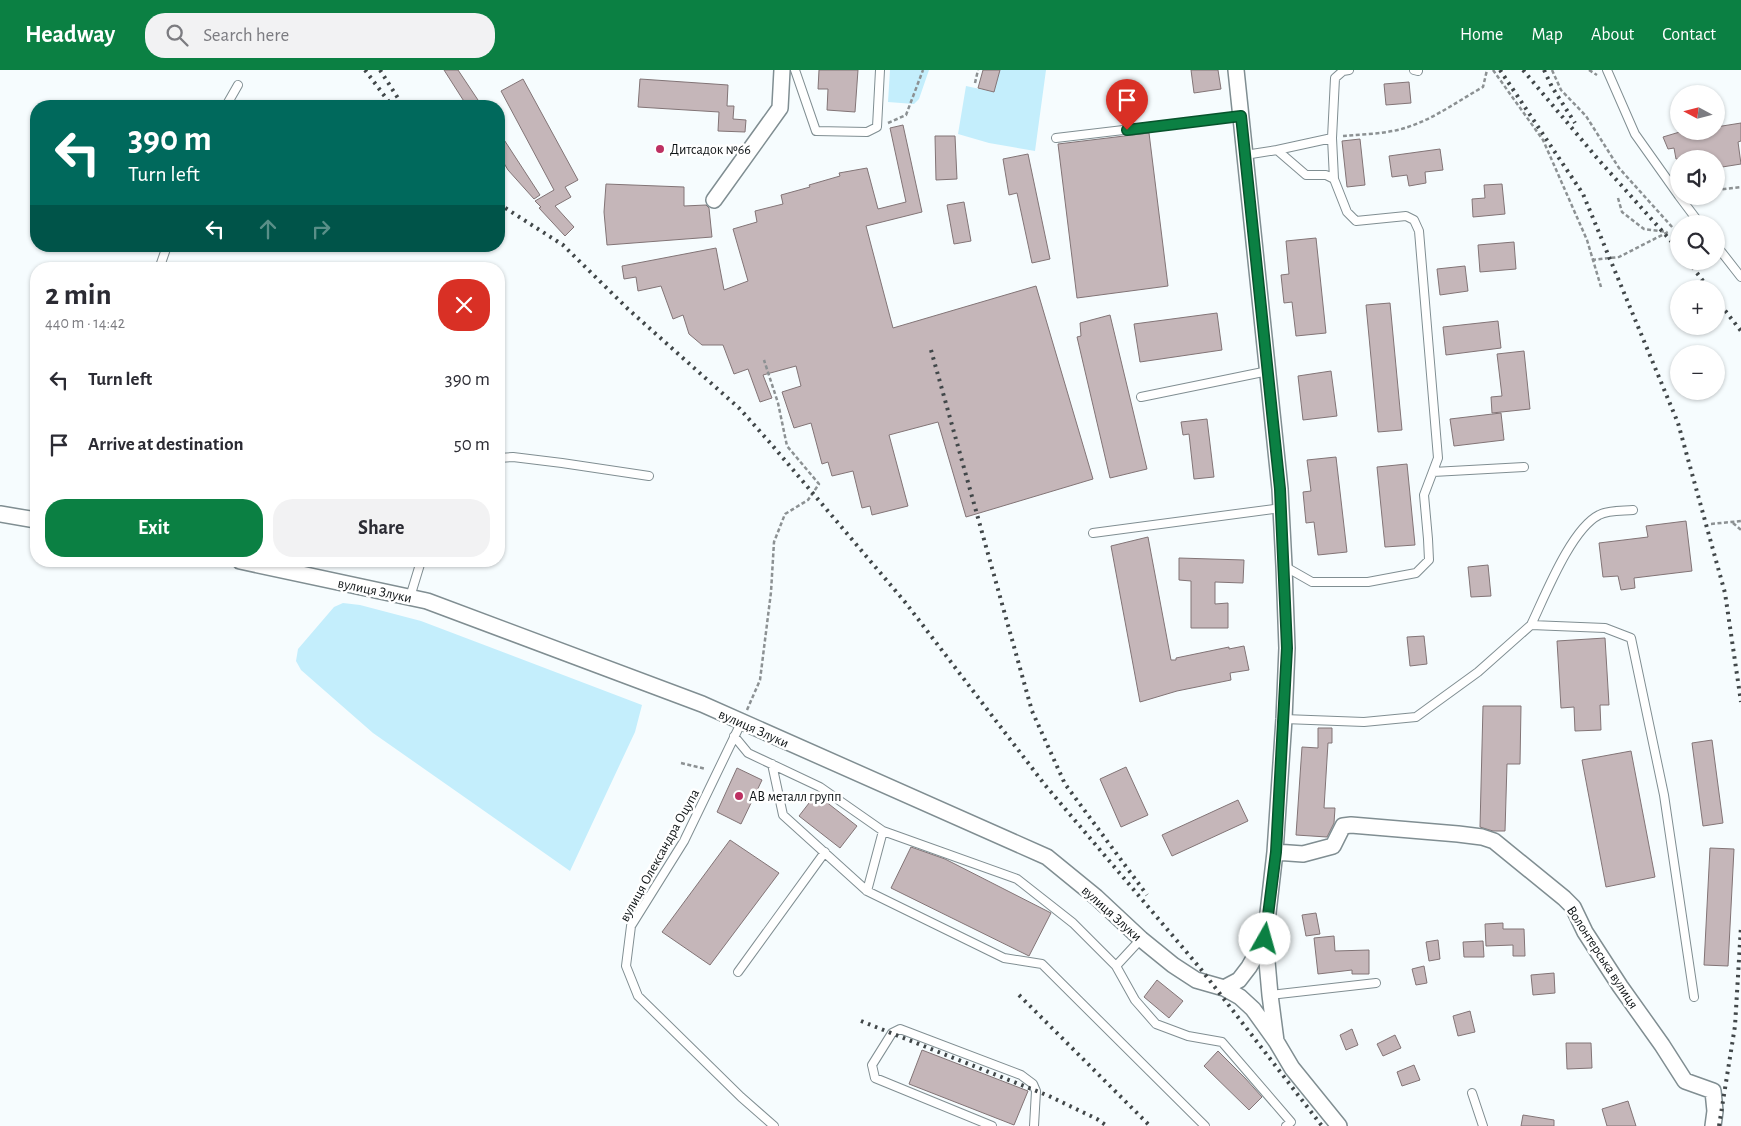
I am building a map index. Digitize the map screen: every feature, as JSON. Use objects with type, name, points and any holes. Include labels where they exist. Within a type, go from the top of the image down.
[{"type":"street","points":[[714,200],[780,108],[782,70]]},
{"type":"street","points":[[1236,70],[1268,371],[1281,508],[1284,566],[1287,648],[1284,719],[1276,852],[1265,939],[1270,995],[1276,1041],[1292,1068],[1339,1126]]},
{"type":"street","points":[[0,514],[30,519]]},
{"type":"street","name":"вулиця Злуки","points":[[268,567],[427,600],[683,698],[737,730],[1047,857],[1096,897],[1140,939],[1173,964],[1196,980],[1224,988],[1240,997],[1253,1009],[1276,1041]]},
{"type":"street","name":"Волонтерська вулиця","points":[[1276,852],[1303,854],[1333,846],[1343,826],[1351,825],[1458,834],[1482,837],[1494,841],[1564,898],[1572,907],[1585,932],[1620,986],[1685,1081],[1713,1091],[1715,1111],[1713,1126]]},
{"type":"street","points":[[1224,988],[1239,980],[1250,967],[1265,939]]},
{"type":"lane","points":[[794,70],[816,131],[867,132],[877,127],[880,70]]},
{"type":"lane","points":[[1284,566],[1312,582],[1368,582],[1416,573],[1428,560],[1424,495],[1438,458],[1419,231],[1414,220],[1406,216],[1356,221],[1347,212],[1334,179],[1332,138],[1335,78],[1344,71],[1349,70]]},
{"type":"lane","points":[[1607,70],[1635,134],[1670,183]]},
{"type":"lane","points":[[229,100],[238,85]]},
{"type":"lane","points":[[1056,138],[1241,116]]},
{"type":"lane","points":[[1245,155],[1332,138]]},
{"type":"lane","points":[[1277,150],[1306,175],[1326,175],[1334,179]]},
{"type":"lane","points":[[1725,257],[1741,277]]},
{"type":"lane","points":[[1141,397],[1268,371]]},
{"type":"lane","points":[[505,458],[562,463],[649,476]]},
{"type":"lane","points":[[1433,472],[1524,467]]},
{"type":"lane","points":[[1093,533],[1281,508]]},
{"type":"lane","points":[[1284,719],[1364,722],[1416,717],[1478,672],[1531,625],[1571,544],[1587,524],[1600,514],[1633,510]]},
{"type":"lane","points":[[410,597],[419,567]]},
{"type":"lane","points":[[1531,625],[1605,628],[1631,638],[1664,795],[1694,997]]},
{"type":"lane","points":[[737,730],[748,753],[820,787],[883,831],[1017,880],[1073,923],[1116,966],[1135,1000],[1156,1024],[1188,1036],[1222,1042],[1290,1122],[1286,1126]]},
{"type":"lane","name":"вулиця Олександра Оцупа","points":[[737,730],[684,841],[631,926],[626,966],[638,996],[741,1097],[774,1126]]},
{"type":"lane","points":[[772,764],[783,815],[867,891],[1004,958],[1042,964],[1205,1126]]},
{"type":"lane","points":[[867,891],[883,831]]},
{"type":"lane","points":[[738,972],[825,852]]},
{"type":"lane","points":[[1116,966],[1140,939]]},
{"type":"lane","points":[[1270,995],[1376,983]]},
{"type":"lane","points":[[992,1126],[875,1078],[872,1065],[892,1033],[900,1029],[1021,1075],[1033,1084],[1036,1091],[1034,1126]]},
{"type":"lane","points":[[1472,1093],[1483,1126]]},
{"type":"path","points":[[877,127],[906,115],[923,70]]},
{"type":"path","points":[[975,83],[978,70]]},
{"type":"path","points":[[1332,138],[1406,128],[1428,119],[1483,86],[1487,70]]},
{"type":"path","points":[[1493,70],[1543,140],[1587,240],[1601,287]]},
{"type":"path","points":[[1552,70],[1561,90],[1586,116],[1619,168],[1670,225]]},
{"type":"path","points":[[1725,189],[1741,187]]},
{"type":"path","points":[[1592,260],[1619,257],[1668,232],[1644,230],[1622,212],[1618,198]]},
{"type":"path","points":[[750,702],[760,680],[772,592],[774,542],[785,514],[808,500],[819,484],[787,446],[778,403],[764,360]]},
{"type":"path","points":[[1710,524],[1741,521]]},
{"type":"path","points":[[1732,522],[1741,530]]},
{"type":"path","points":[[681,764],[718,772]]},
{"type":"shaded area","points":[[890,70],[929,70],[919,99],[914,104],[888,102]]},
{"type":"shaded area","points":[[1000,70],[1046,70],[1035,151],[989,143],[958,134],[966,86],[994,92]]},
{"type":"shaded area","points":[[343,603],[360,605],[421,621],[642,705],[635,732],[570,871],[373,733],[301,670],[296,661],[298,649],[334,607]]},
{"type":"building","points":[[444,70],[458,70],[478,100],[463,100]]},
{"type":"building","points":[[819,70],[858,70],[855,112],[827,110],[828,89],[818,89]]},
{"type":"building","points":[[983,70],[1000,70],[994,92],[978,88]]},
{"type":"building","points":[[1191,70],[1218,70],[1221,89],[1194,93]]},
{"type":"building","points":[[523,79],[578,180],[565,187],[571,197],[555,206],[574,227],[565,236],[539,208],[541,207],[535,201],[554,190],[501,91]]},
{"type":"building","points":[[640,79],[728,85],[727,106],[734,106],[733,119],[746,120],[745,132],[718,131],[719,112],[638,107]]},
{"type":"building","points":[[1409,82],[1411,103],[1386,105],[1384,84]]},
{"type":"building","points":[[1741,123],[1741,141],[1738,142],[1741,164],[1725,167],[1725,150],[1668,149],[1663,137],[1670,135],[1670,140],[1725,140],[1725,126]]},
{"type":"building","points":[[903,125],[922,212],[866,226],[893,328],[1036,286],[1093,479],[966,517],[938,422],[889,435],[908,506],[872,515],[870,506],[862,508],[853,471],[832,476],[828,462],[822,464],[811,423],[794,428],[782,392],[801,386],[796,366],[763,375],[772,398],[760,402],[748,369],[734,374],[723,345],[702,345],[689,334],[683,315],[673,319],[661,286],[638,291],[636,277],[624,279],[622,266],[716,248],[724,290],[748,281],[733,229],[757,222],[755,211],[783,204],[781,195],[840,176],[839,173],[867,168],[878,209],[906,202],[890,128]]},
{"type":"building","points":[[1149,133],[1168,286],[1077,298],[1058,144]]},
{"type":"building","points":[[935,136],[955,136],[957,179],[936,180]]},
{"type":"building","points":[[1360,139],[1365,185],[1347,187],[1342,141]]},
{"type":"building","points":[[505,141],[540,195],[534,199],[505,165]]},
{"type":"building","points":[[1440,149],[1443,170],[1425,172],[1426,183],[1409,186],[1407,175],[1392,177],[1389,156]]},
{"type":"building","points":[[1028,154],[1050,259],[1032,263],[1017,193],[1009,195],[1003,159]]},
{"type":"building","points":[[606,184],[684,187],[684,206],[706,205],[709,208],[712,237],[607,245],[604,212]]},
{"type":"building","points":[[1502,184],[1505,214],[1473,217],[1472,199],[1485,198],[1484,185]]},
{"type":"building","points":[[964,202],[971,241],[954,244],[947,205]]},
{"type":"building","points":[[1316,238],[1326,333],[1296,336],[1292,302],[1284,303],[1281,275],[1289,274],[1286,241]]},
{"type":"building","points":[[1514,242],[1516,269],[1480,272],[1478,245]]},
{"type":"building","points":[[1465,266],[1468,291],[1440,295],[1437,269]]},
{"type":"building","points":[[1390,303],[1402,430],[1378,432],[1366,305]]},
{"type":"building","points":[[1217,313],[1222,350],[1140,362],[1134,324]]},
{"type":"building","points":[[1110,315],[1147,469],[1110,478],[1077,337],[1081,336],[1080,323]]},
{"type":"building","points":[[1498,321],[1501,348],[1446,355],[1443,327]]},
{"type":"building","points":[[1524,351],[1530,409],[1492,413],[1491,397],[1502,396],[1497,354]]},
{"type":"building","points":[[1331,371],[1337,416],[1303,420],[1298,376]]},
{"type":"building","points":[[1501,413],[1504,440],[1454,446],[1450,419]]},
{"type":"building","points":[[1207,419],[1214,477],[1194,479],[1189,434],[1183,435],[1181,422]]},
{"type":"building","points":[[1336,457],[1347,552],[1318,555],[1314,522],[1306,523],[1303,492],[1311,491],[1307,460]]},
{"type":"building","points":[[1407,464],[1415,545],[1385,547],[1377,467]]},
{"type":"building","points":[[1686,521],[1692,571],[1634,578],[1635,588],[1621,590],[1618,576],[1603,577],[1599,543],[1648,537],[1646,526]]},
{"type":"building","points":[[1148,537],[1171,660],[1229,647],[1229,649],[1244,646],[1249,670],[1230,673],[1231,680],[1177,691],[1140,702],[1111,546]]},
{"type":"building","points":[[1179,558],[1244,560],[1243,583],[1215,582],[1215,604],[1228,603],[1228,628],[1191,628],[1191,581],[1179,580]]},
{"type":"building","points":[[1488,565],[1491,596],[1471,597],[1468,567]]},
{"type":"building","points":[[1424,636],[1427,664],[1410,666],[1407,637]]},
{"type":"building","points":[[1605,638],[1609,705],[1600,705],[1601,730],[1575,731],[1574,707],[1561,708],[1557,641]]},
{"type":"building","points":[[1483,706],[1521,706],[1520,764],[1507,764],[1505,831],[1493,831],[1480,827]]},
{"type":"building","points":[[1318,728],[1332,728],[1332,743],[1328,743],[1324,808],[1335,808],[1334,823],[1327,837],[1296,835],[1302,747],[1318,748]]},
{"type":"building","points":[[1712,740],[1723,823],[1703,826],[1692,743]]},
{"type":"building","points":[[1631,751],[1655,877],[1606,887],[1582,760]]},
{"type":"building","points":[[1126,767],[1148,815],[1121,827],[1100,779]]},
{"type":"building","name":"АВ металл групп","points":[[737,768],[762,780],[741,824],[717,812]]},
{"type":"building","points":[[816,794],[857,826],[840,848],[799,816]]},
{"type":"building","points":[[1238,800],[1248,821],[1172,856],[1162,835]]},
{"type":"building","points":[[730,840],[779,873],[710,965],[662,932]]},
{"type":"building","points":[[911,847],[945,859],[1051,913],[1029,956],[891,888]]},
{"type":"building","points":[[1710,848],[1734,849],[1728,966],[1704,965]]},
{"type":"building","points":[[1316,913],[1320,934],[1306,936],[1302,915]]},
{"type":"building","points":[[1503,923],[1503,929],[1524,929],[1525,956],[1513,956],[1513,945],[1486,946],[1485,924]]},
{"type":"building","points":[[1334,936],[1335,951],[1369,950],[1369,974],[1352,974],[1352,970],[1318,974],[1314,938]]},
{"type":"building","points":[[1438,940],[1440,959],[1429,961],[1426,942]]},
{"type":"building","points":[[1483,941],[1484,957],[1464,957],[1463,942]]},
{"type":"building","points":[[1424,966],[1427,983],[1416,985],[1412,969]]},
{"type":"building","points":[[1554,973],[1555,993],[1533,995],[1531,975]]},
{"type":"building","points":[[1157,980],[1183,1001],[1169,1018],[1144,997]]},
{"type":"building","points":[[1470,1011],[1475,1032],[1458,1036],[1453,1016]]},
{"type":"building","points":[[1352,1029],[1358,1045],[1346,1050],[1340,1035]]},
{"type":"building","points":[[1395,1035],[1401,1048],[1383,1056],[1377,1044]]},
{"type":"building","points":[[1566,1043],[1591,1043],[1592,1068],[1567,1069]]},
{"type":"building","points":[[922,1050],[1028,1091],[1014,1125],[909,1084]]},
{"type":"building","points":[[1218,1051],[1262,1097],[1249,1110],[1204,1066]]},
{"type":"building","points":[[1414,1065],[1420,1080],[1402,1086],[1397,1072]]},
{"type":"building","points":[[1628,1101],[1636,1126],[1607,1126],[1602,1109]]},
{"type":"building","points":[[1523,1115],[1554,1120],[1554,1126],[1521,1126]]},
{"type":"railway","points":[[365,70],[388,100]]},
{"type":"railway","points":[[380,70],[399,100]]},
{"type":"railway","points":[[1500,70],[1583,194],[1678,423],[1725,593],[1741,702]]},
{"type":"railway","points":[[1523,70],[1597,158],[1670,240]]},
{"type":"railway","points":[[1544,70],[1552,87],[1575,123]]},
{"type":"railway","points":[[505,208],[563,245],[628,309],[740,409],[905,602],[1045,785],[1200,968],[1322,1126]]},
{"type":"railway","points":[[1695,270],[1702,280]]},
{"type":"railway","points":[[1725,311],[1741,331]]},
{"type":"railway","points":[[931,350],[1032,711],[1065,784],[1147,895]]},
{"type":"railway","points":[[1719,1126],[1735,1026],[1741,926]]},
{"type":"railway","points":[[1019,995],[1150,1126]]},
{"type":"railway","points":[[861,1021],[1049,1096],[1097,1119],[1107,1126]]},
{"type":"place","name":"Дитсадок №66","points":[[660,149]]},
{"type":"place","name":"АВ металл групп","points":[[739,796]]},
{"type":"route","points":[[1127,130],[1241,116],[1280,489],[1287,648],[1276,852],[1265,939]]}]
